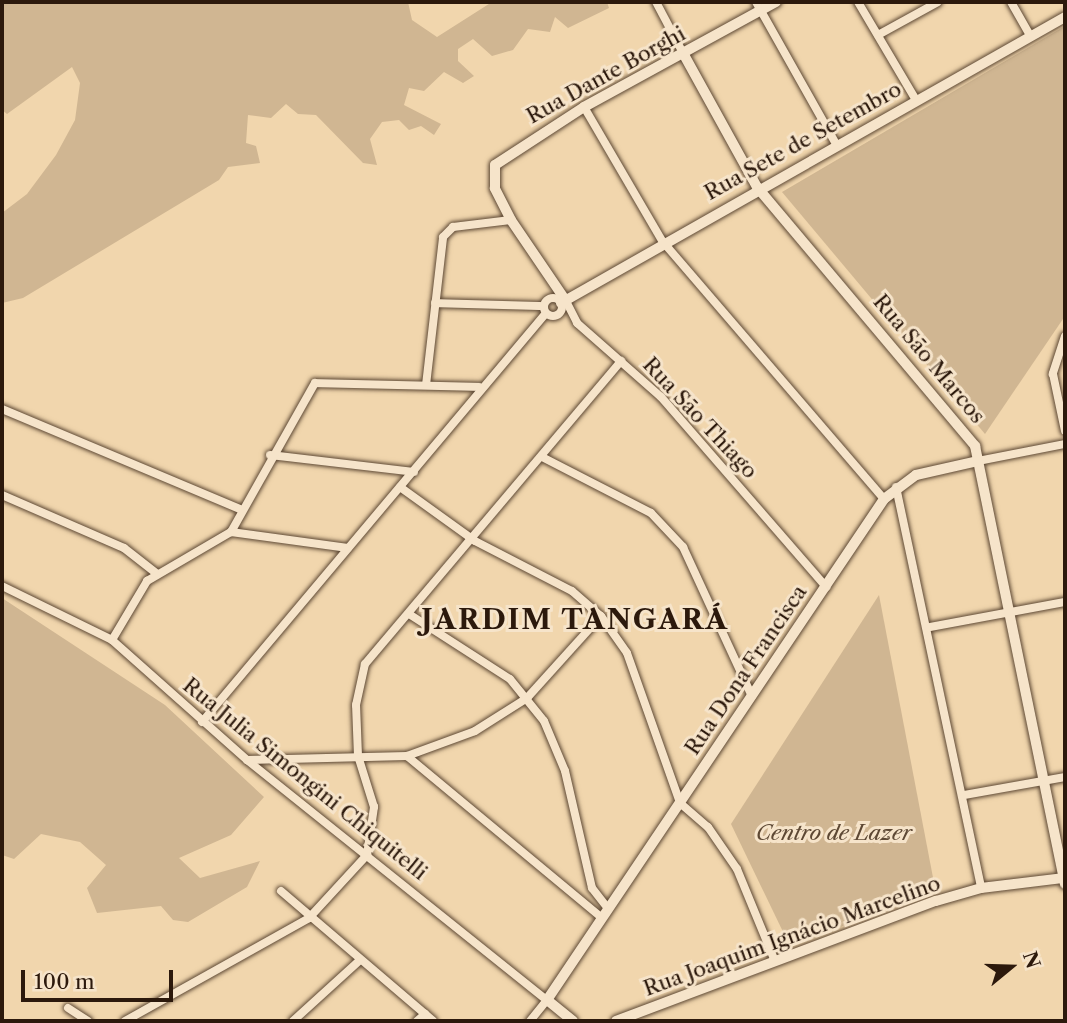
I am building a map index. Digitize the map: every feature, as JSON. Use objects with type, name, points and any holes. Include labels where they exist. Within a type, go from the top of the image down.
[{"type":"street","name":"Rua São Marcos","points":[[656,2],[757,187],[958,421],[978,461],[1065,880]]},
{"type":"street","name":"Rua Dante Borghi","points":[[495,165],[584,107],[683,53],[758,6],[776,2]]},
{"type":"street","points":[[858,2],[916,100]]},
{"type":"street","points":[[878,35],[937,2]]},
{"type":"street","points":[[1011,2],[1031,37]]},
{"type":"street","points":[[758,6],[836,144]]},
{"type":"street","name":"Rua Sete de Setembro","points":[[564,302],[757,187],[1065,17]]},
{"type":"street","points":[[584,107],[663,242],[884,499]]},
{"type":"street","name":"Rua São Thiago","points":[[495,165],[495,188],[511,220],[577,323],[661,397],[826,587]]},
{"type":"street","points":[[426,385],[439,246],[448,230],[511,220]]},
{"type":"street","points":[[202,722],[414,472],[479,387],[545,310],[551,298],[564,302],[558,315],[545,310],[435,303]]},
{"type":"street","points":[[1065,336],[1053,374],[1065,431]]},
{"type":"street","points":[[125,1021],[309,918],[366,855],[373,807],[358,756],[356,705],[365,664],[475,541],[621,361]]},
{"type":"street","points":[[231,532],[240,509],[309,388],[332,380],[479,387]]},
{"type":"street","points":[[2,409],[240,509]]},
{"type":"street","name":"Rua Dona Francisca","points":[[530,1021],[547,1000],[607,906],[680,803],[884,499],[916,475],[1065,444]]},
{"type":"street","points":[[270,456],[414,472]]},
{"type":"street","points":[[544,458],[651,513],[683,547],[752,696]]},
{"type":"street","points":[[400,487],[475,541],[572,591],[601,616],[627,653],[680,803],[708,827],[737,869],[775,961]]},
{"type":"street","points":[[897,487],[930,627],[981,888]]},
{"type":"street","points":[[2,495],[124,548],[156,573]]},
{"type":"street","points":[[112,640],[156,573],[231,532],[348,548]]},
{"type":"street","name":"Rua Julia Simongini Chiquitelli","points":[[2,586],[112,640],[247,760],[573,1021]]},
{"type":"street","points":[[930,627],[1065,601]]},
{"type":"street","points":[[409,614],[492,665],[527,698],[555,744],[590,880],[607,906]]},
{"type":"street","points":[[247,760],[407,756],[475,731],[527,698],[601,616]]},
{"type":"street","points":[[407,756],[601,917]]},
{"type":"street","points":[[964,795],[1065,777]]},
{"type":"street","name":"Rua Joaquim Ignácio Marcelino","points":[[616,1021],[981,888],[1065,880]]},
{"type":"street","points":[[281,891],[309,918],[433,1021]]},
{"type":"street","points":[[293,1021],[360,960]]},
{"type":"street","points":[[68,1008],[88,1021]]},
{"type":"street","points":[[417,1021],[425,1014]]},
{"type":"green space","points":[[2,2],[408,2],[412,20],[437,37],[492,2],[607,2],[609,8],[568,28],[555,17],[550,32],[528,29],[513,50],[492,56],[473,39],[458,49],[458,61],[474,76],[463,83],[444,72],[424,91],[409,88],[404,105],[441,124],[434,135],[421,126],[409,130],[399,120],[382,122],[370,139],[377,165],[363,163],[316,115],[298,114],[286,104],[271,118],[248,115],[246,143],[256,146],[260,163],[228,167],[219,180],[23,298],[2,303],[2,213],[27,194],[56,155],[75,120],[80,83],[72,67],[7,114],[2,110]]},
{"type":"green space","points":[[1065,26],[1065,316],[985,434],[782,192]]},
{"type":"green space","name":"Centro de Lazer","points":[[879,595],[935,888],[799,944],[786,938],[731,824]]},
{"type":"green space","points":[[2,598],[165,705],[264,797],[231,835],[179,858],[200,878],[260,861],[247,887],[188,922],[173,920],[161,906],[97,913],[87,888],[106,865],[80,842],[41,834],[14,859],[2,855]]},
{"type":"district","name":"JARDIM TANGARÁ","points":[[575,619]]}]
